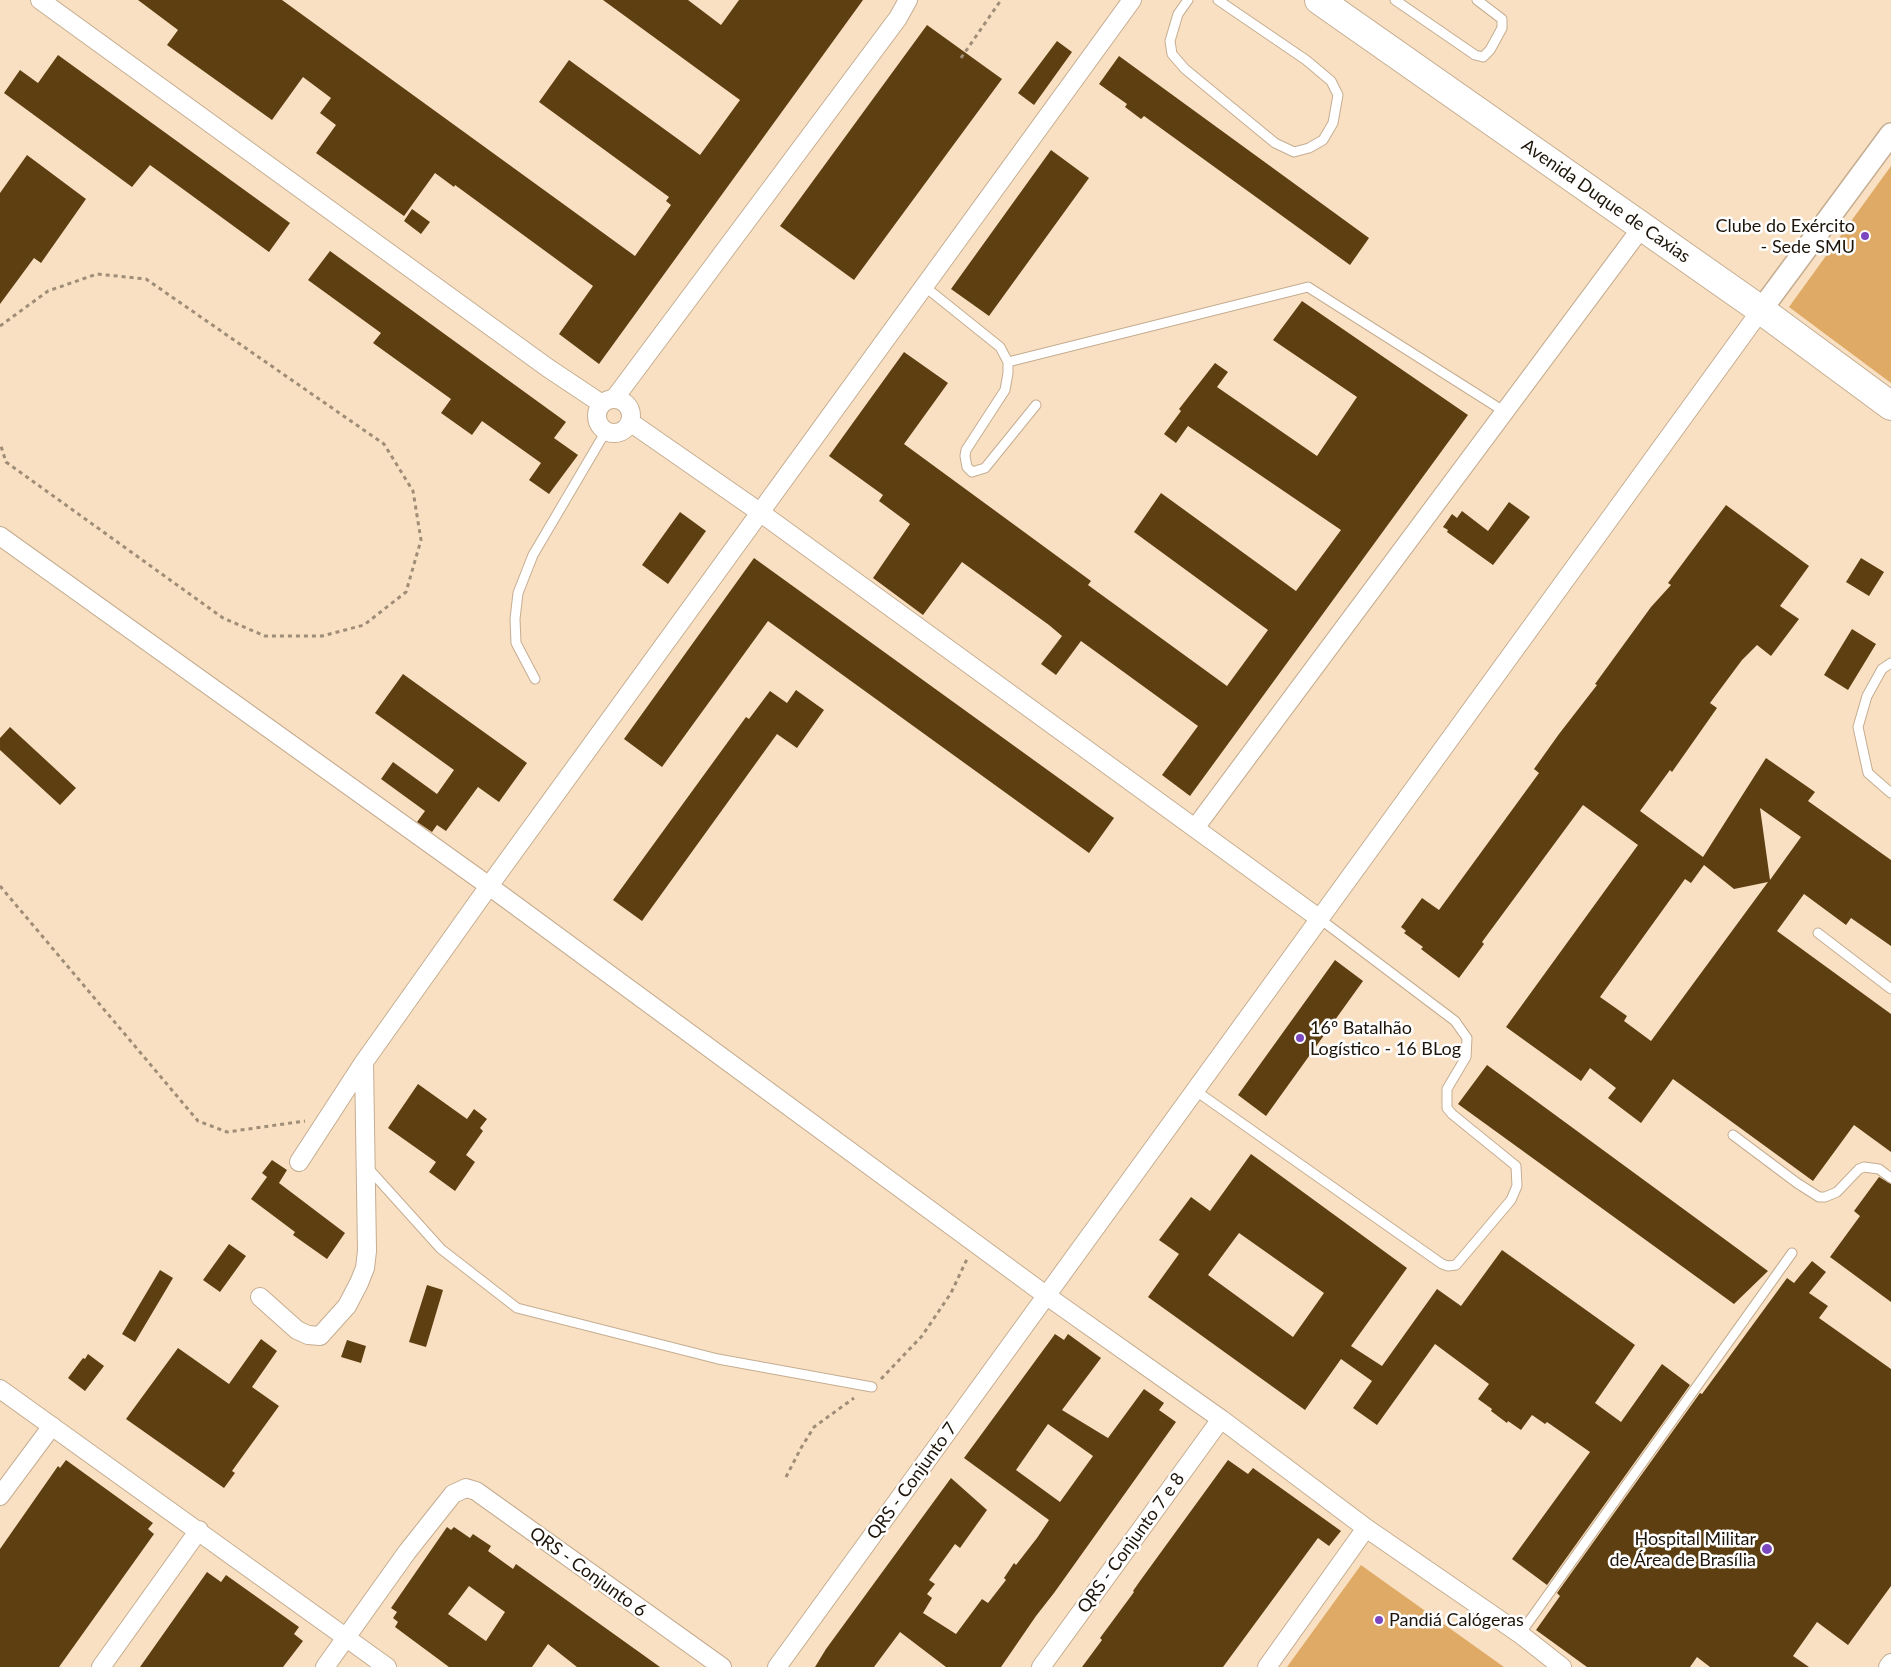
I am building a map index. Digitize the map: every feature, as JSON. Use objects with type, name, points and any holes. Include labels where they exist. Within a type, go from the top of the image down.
[{"type":"main road","name":"Avenida Duque de Caxias","points":[[1319,0],[1762,310],[1891,406]]},
{"type":"street","points":[[40,0],[548,368],[608,401],[621,400],[626,404],[631,415],[630,422],[620,432],[613,433],[606,431],[600,425],[597,418],[598,410],[608,401],[892,26],[908,0]]},
{"type":"street","points":[[299,1162],[364,1062],[489,886],[924,286],[1082,72],[1132,0]]},
{"type":"street","points":[[1762,310],[1891,134]]},
{"type":"street","points":[[1195,828],[1642,226]]},
{"type":"street","name":"QRS - Conjunto 7","points":[[777,1667],[1762,310]]},
{"type":"street","points":[[630,422],[761,513],[1320,919]]},
{"type":"street","points":[[0,536],[489,886],[1047,1296],[1221,1419],[1366,1528],[1520,1634],[1562,1667]]},
{"type":"street","points":[[260,1297],[287,1322],[308,1336],[320,1336],[347,1306],[365,1268],[367,1251],[364,1062]]},
{"type":"street","points":[[0,1389],[199,1530],[387,1667]]},
{"type":"street","name":"QRS - Conjunto 7 e 8","points":[[1041,1667],[1221,1419]]},
{"type":"street","points":[[0,1496],[52,1426]]},
{"type":"street","name":"QRS - Conjunto 6","points":[[346,1637],[407,1552],[453,1494],[466,1488],[476,1490],[722,1667]]},
{"type":"street","points":[[1266,1667],[1366,1528]]},
{"type":"street","points":[[101,1667],[199,1530]]},
{"type":"street","points":[[325,1667],[346,1637]]},
{"type":"street","points":[[1888,1667],[1891,1663]]},
{"type":"lane","points":[[1188,0],[1178,14],[1170,41],[1172,54],[1185,69],[1275,143],[1294,152],[1309,148],[1323,140],[1333,123],[1338,95],[1331,80],[1306,60],[1218,0]]},
{"type":"lane","points":[[1396,0],[1475,55],[1483,57],[1490,50],[1502,28],[1502,19],[1477,0]]},
{"type":"lane","points":[[924,286],[1000,347],[1008,362],[1005,390],[966,450],[967,467],[972,472],[984,468],[1036,405]]},
{"type":"lane","points":[[1008,362],[1308,287],[1505,412]]},
{"type":"lane","points":[[535,679],[516,643],[515,619],[518,593],[533,555],[606,431]]},
{"type":"lane","points":[[1891,663],[1882,669],[1867,696],[1858,728],[1868,773],[1891,793]]},
{"type":"lane","points":[[1196,1091],[1442,1264],[1448,1266],[1456,1265],[1511,1200],[1517,1186],[1516,1166],[1447,1108],[1447,1089],[1466,1057],[1468,1038],[1455,1021],[1320,919]]},
{"type":"lane","points":[[1818,933],[1891,989]]},
{"type":"lane","points":[[1732,1136],[1796,1183],[1819,1197],[1825,1197],[1836,1192],[1859,1169],[1864,1167],[1878,1170],[1891,1178]]},
{"type":"lane","points":[[366,1166],[441,1249],[517,1308],[718,1359],[872,1388]]},
{"type":"lane","points":[[1520,1634],[1792,1253]]},
{"type":"path","points":[[960,58],[1001,0]]},
{"type":"path","points":[[0,326],[48,291],[97,274],[146,280],[384,444],[413,491],[421,540],[406,592],[364,625],[322,636],[265,636],[223,618],[6,462],[0,443]]},
{"type":"path","points":[[0,886],[198,1121],[227,1132],[328,1118]]},
{"type":"path","points":[[786,1477],[800,1448],[814,1427],[844,1405],[872,1388],[922,1336],[951,1293],[975,1242]]},
{"type":"shaded area","name":"Clube do Exército - Sede SMU","points":[[1891,166],[1891,383],[1789,307]]},
{"type":"shaded area","name":"Pandiá Calógeras","points":[[1361,1565],[1372,1573],[1504,1667],[1287,1667]]},
{"type":"building","points":[[138,0],[282,0],[635,256],[671,205],[666,201],[669,197],[539,102],[569,60],[700,155],[740,100],[603,0],[688,0],[721,25],[739,0],[863,0],[599,364],[559,334],[593,286],[455,185],[454,187],[435,173],[404,216],[316,153],[336,125],[320,113],[331,98],[303,77],[272,120],[167,45],[178,30]]},
{"type":"building","points":[[927,25],[1002,79],[854,280],[780,226]]},
{"type":"building","points":[[1057,41],[1072,52],[1034,105],[1018,93]]},
{"type":"building","points":[[58,55],[290,223],[269,252],[150,165],[132,187],[4,93],[20,70],[38,83]]},
{"type":"building","points":[[1119,56],[1369,238],[1350,265],[1144,116],[1141,119],[1125,107],[1127,104],[1099,84]]},
{"type":"building","points":[[1051,150],[1089,178],[989,316],[951,289]]},
{"type":"building","points":[[27,155],[86,199],[41,263],[34,258],[0,304],[0,193]]},
{"type":"building","points":[[412,209],[430,222],[421,234],[404,221]]},
{"type":"building","points":[[330,251],[566,422],[554,438],[578,455],[549,494],[529,480],[541,463],[482,421],[472,435],[441,413],[451,399],[373,343],[381,333],[308,280]]},
{"type":"building","points":[[1302,301],[1468,415],[1190,796],[1162,775],[1198,726],[1081,641],[1056,675],[1041,664],[1062,636],[962,562],[923,615],[873,578],[910,524],[879,501],[883,495],[829,456],[904,352],[948,383],[904,444],[1091,581],[1088,585],[1227,686],[1268,630],[1134,532],[1161,493],[1296,591],[1341,530],[1188,426],[1176,443],[1164,434],[1181,411],[1179,409],[1215,363],[1228,372],[1217,387],[1317,456],[1357,397],[1273,340]]},
{"type":"building","points":[[1509,502],[1530,517],[1493,565],[1447,532],[1448,530],[1443,527],[1452,514],[1457,518],[1462,511],[1488,531]]},
{"type":"building","points":[[1726,505],[1809,566],[1780,606],[1799,619],[1771,656],[1757,645],[1742,660],[1710,703],[1717,708],[1672,772],[1670,770],[1640,811],[1703,857],[1766,758],[1815,792],[1808,801],[1891,860],[1891,946],[1851,918],[1846,925],[1804,894],[1777,931],[1891,1014],[1891,1152],[1854,1125],[1813,1181],[1673,1079],[1641,1123],[1608,1098],[1616,1088],[1590,1068],[1581,1081],[1506,1027],[1638,845],[1583,805],[1482,942],[1484,944],[1459,978],[1421,949],[1423,947],[1404,933],[1406,931],[1401,927],[1422,898],[1439,910],[1539,773],[1534,769],[1597,685],[1595,684],[1651,607],[1671,585],[1668,583]],"holes":[[[1760,808],[1801,837],[1770,880]],[[1704,865],[1734,889],[1768,882],[1651,1041],[1624,1021],[1627,1016],[1600,997],[1685,879],[1691,883]]]},
{"type":"building","points":[[680,512],[706,531],[668,584],[642,565]]},
{"type":"building","points":[[754,558],[1114,818],[1089,853],[768,621],[662,767],[624,739]]},
{"type":"building","points":[[1861,558],[1884,572],[1869,596],[1846,582]]},
{"type":"building","points":[[1852,629],[1876,644],[1848,690],[1824,675]]},
{"type":"building","points":[[403,674],[527,763],[499,802],[478,787],[446,831],[437,825],[432,832],[417,822],[425,811],[381,779],[393,762],[437,794],[454,770],[375,713]]},
{"type":"building","points":[[796,690],[824,710],[797,748],[777,734],[642,921],[613,900],[746,717],[749,719],[770,691],[787,703]]},
{"type":"building","points":[[10,727],[76,788],[60,805],[0,750],[0,738]]},
{"type":"building","name":"16º Batalhão Logístico - 16 BLog","points":[[1335,960],[1363,981],[1266,1116],[1238,1095]]},
{"type":"building","points":[[1487,1065],[1768,1271],[1734,1304],[1458,1104]]},
{"type":"building","points":[[418,1084],[467,1119],[474,1109],[487,1119],[480,1128],[483,1131],[466,1155],[475,1162],[455,1191],[429,1172],[436,1162],[388,1128]]},
{"type":"building","points":[[1251,1154],[1407,1268],[1351,1346],[1382,1366],[1437,1289],[1461,1306],[1502,1250],[1635,1345],[1595,1403],[1621,1422],[1662,1364],[1690,1385],[1547,1585],[1512,1559],[1590,1452],[1547,1422],[1545,1424],[1532,1415],[1521,1430],[1508,1421],[1507,1423],[1478,1399],[1489,1384],[1435,1344],[1377,1425],[1353,1408],[1372,1381],[1341,1359],[1305,1410],[1148,1297],[1179,1254],[1159,1240],[1191,1197],[1210,1211]],"holes":[[[1239,1233],[1324,1293],[1293,1337],[1208,1275]]]},
{"type":"building","points":[[272,1160],[287,1170],[279,1183],[345,1233],[327,1259],[293,1235],[295,1232],[251,1199],[267,1177],[262,1173]]},
{"type":"building","points":[[1879,1177],[1891,1184],[1891,1302],[1830,1257],[1860,1216],[1854,1211]]},
{"type":"building","points":[[229,1244],[246,1256],[220,1292],[203,1280]]},
{"type":"building","points":[[1812,1261],[1826,1272],[1809,1293],[1828,1306],[1819,1318],[1891,1369],[1891,1586],[1848,1645],[1817,1622],[1793,1656],[1809,1667],[1710,1667],[1697,1657],[1690,1667],[1587,1667],[1536,1630],[1560,1596],[1557,1593],[1700,1393],[1702,1394],[1787,1278],[1794,1283]]},
{"type":"building","points":[[160,1270],[173,1278],[135,1342],[122,1334]]},
{"type":"building","points":[[427,1285],[443,1290],[426,1347],[409,1342]]},
{"type":"building","points":[[1055,1334],[1064,1340],[1068,1334],[1101,1358],[1062,1410],[1108,1438],[1144,1389],[1164,1403],[1159,1410],[1176,1422],[1001,1667],[946,1667],[900,1632],[874,1667],[815,1667],[826,1649],[951,1478],[987,1510],[960,1548],[955,1544],[929,1580],[935,1584],[927,1594],[932,1598],[923,1613],[956,1634],[982,1599],[988,1603],[1006,1580],[1004,1578],[1014,1563],[1016,1565],[1037,1538],[1049,1520],[964,1458]],"holes":[[[1048,1424],[1093,1456],[1060,1502],[1016,1470]]]},
{"type":"building","points":[[261,1339],[277,1351],[252,1387],[279,1406],[232,1471],[235,1473],[224,1488],[126,1419],[178,1348],[229,1384]]},
{"type":"building","points":[[347,1340],[366,1346],[361,1363],[341,1357]]},
{"type":"building","points":[[88,1354],[104,1366],[85,1391],[68,1378]]},
{"type":"building","points":[[66,1460],[153,1523],[148,1529],[154,1534],[59,1667],[0,1667],[0,1549],[58,1466],[60,1468]]},
{"type":"building","points":[[1228,1460],[1248,1474],[1253,1468],[1341,1531],[1329,1546],[1318,1538],[1223,1667],[1082,1667],[1140,1581]]},
{"type":"building","points":[[447,1527],[451,1530],[454,1527],[470,1538],[473,1534],[491,1546],[488,1551],[513,1569],[516,1564],[660,1667],[577,1667],[548,1644],[532,1667],[449,1667],[395,1627],[398,1622],[393,1618],[397,1612],[391,1608]],"holes":[[[469,1586],[505,1612],[486,1641],[448,1614]]]},
{"type":"building","points":[[207,1572],[221,1582],[226,1575],[299,1627],[294,1634],[303,1641],[283,1667],[140,1667]]},
{"type":"place","name":"Clube do Exército - Sede SMU","points":[[1865,236]]},
{"type":"place","name":"16º Batalhão Logístico - 16 BLog","points":[[1300,1038]]},
{"type":"place","name":"Hospital Militar de Área de Brasília","points":[[1767,1549]]},
{"type":"place","name":"Pandiá Calógeras","points":[[1379,1620]]}]
